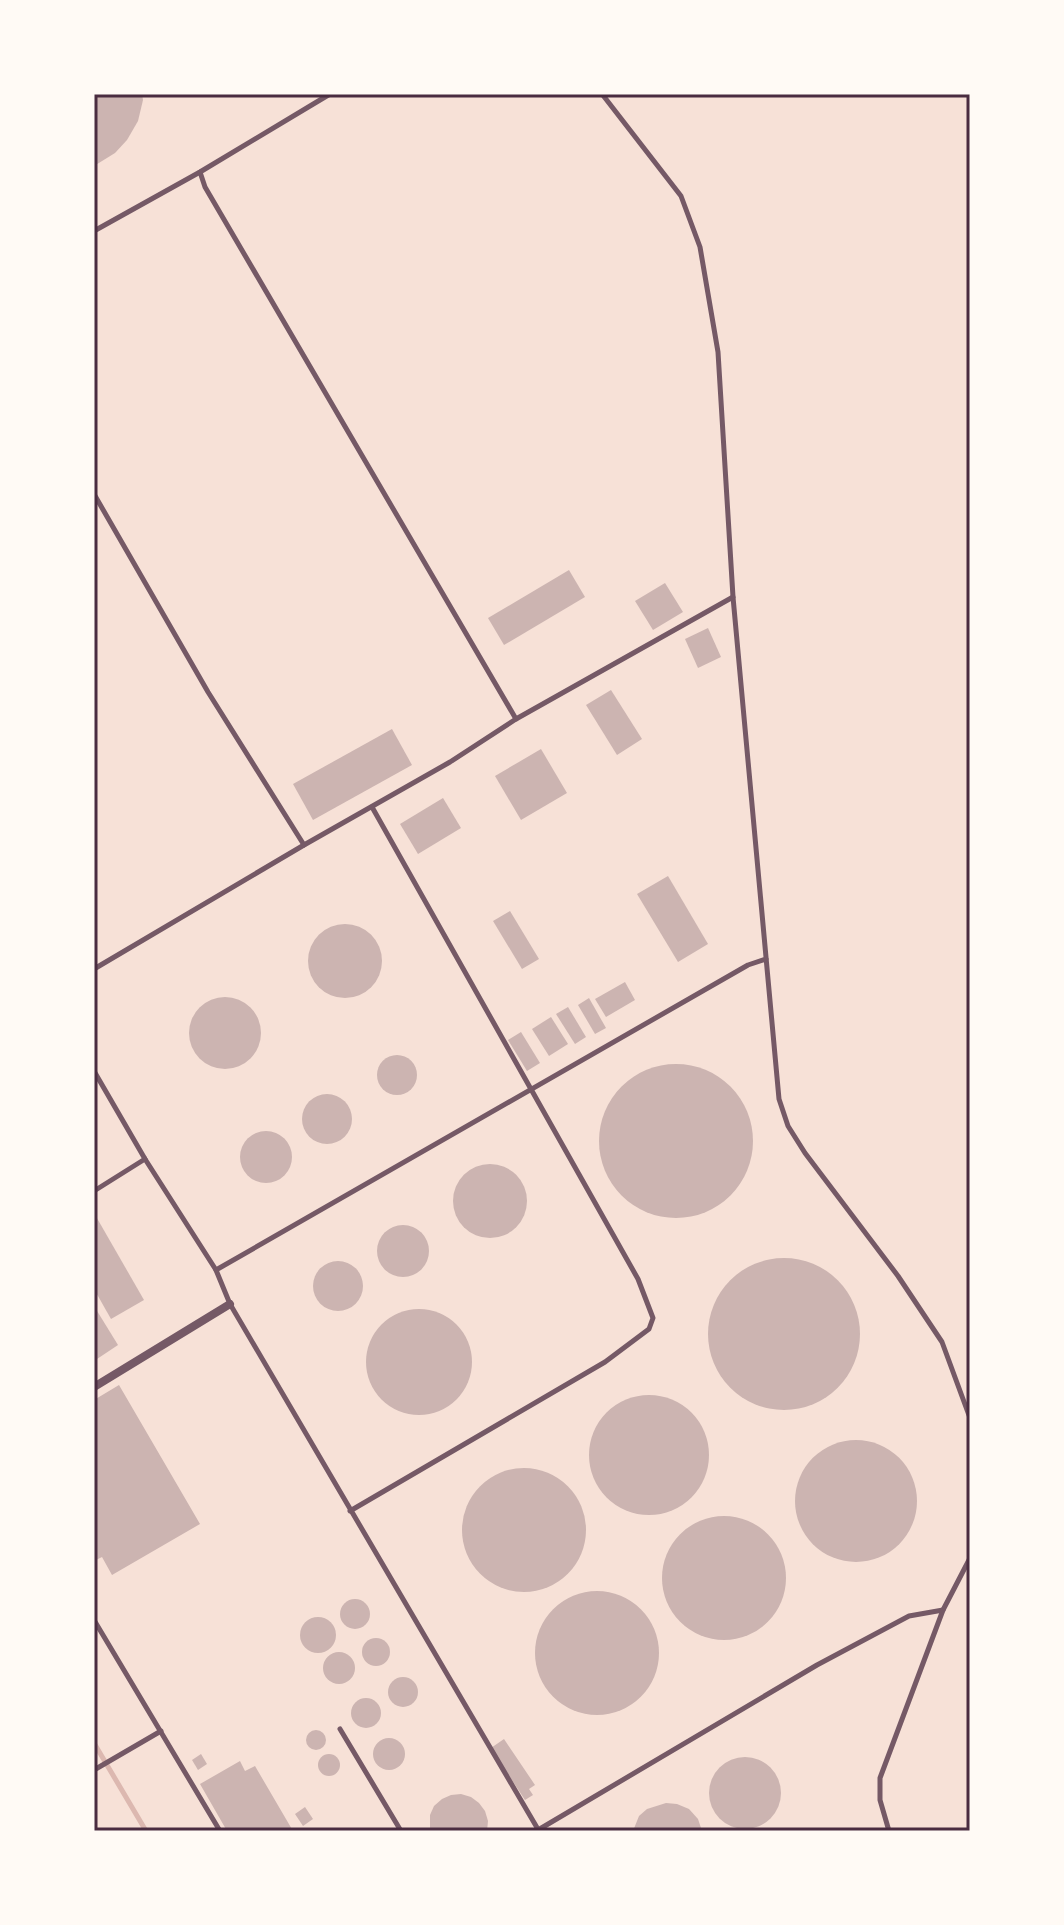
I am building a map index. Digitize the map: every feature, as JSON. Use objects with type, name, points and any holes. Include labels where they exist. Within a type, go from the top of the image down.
[{"type":"street","points":[[94,1387],[230,1304]]},
{"type":"lane","points":[[94,231],[330,94]]},
{"type":"lane","points":[[602,94],[681,196],[700,247],[718,352],[733,597],[779,1099],[788,1126],[805,1153],[898,1276],[942,1342],[970,1418]]},
{"type":"lane","points":[[200,172],[205,187],[516,719]]},
{"type":"lane","points":[[94,494],[208,692],[304,845]]},
{"type":"lane","points":[[94,969],[450,762],[516,719],[733,597]]},
{"type":"lane","points":[[350,1511],[605,1362],[649,1329],[653,1318],[638,1279],[372,807]]},
{"type":"lane","points":[[216,1270],[530,1088],[748,965],[766,959]]},
{"type":"lane","points":[[94,1071],[145,1159],[216,1270],[230,1304],[537,1830],[830,1658],[909,1616],[943,1610]]},
{"type":"lane","points":[[94,1191],[145,1159]]},
{"type":"lane","points":[[889,1831],[880,1800],[880,1778],[943,1610],[970,1558]]},
{"type":"lane","points":[[94,1620],[220,1831]]},
{"type":"lane","points":[[340,1729],[401,1831]]},
{"type":"lane","points":[[94,1770],[161,1731]]},
{"type":"building","points":[[94,94],[142,94],[143,100],[138,121],[127,140],[115,153],[94,166]]},
{"type":"building","points":[[569,570],[585,597],[504,645],[488,618]]},
{"type":"building","points":[[665,583],[683,612],[653,630],[635,601]]},
{"type":"building","points":[[708,628],[721,657],[698,668],[685,639]]},
{"type":"building","points":[[611,690],[642,739],[617,755],[586,705]]},
{"type":"building","points":[[392,729],[412,765],[313,820],[293,784]]},
{"type":"building","points":[[541,749],[567,793],[521,820],[495,776]]},
{"type":"building","points":[[443,798],[461,828],[418,854],[400,824]]},
{"type":"building","points":[[668,876],[708,944],[678,962],[637,894]]},
{"type":"building","points":[[510,911],[539,959],[522,969],[493,921]]},
{"type":"building","points":[[345,924],[366,930],[376,940],[382,961],[376,982],[366,992],[345,998],[324,992],[314,982],[308,961],[314,940],[324,930]]},
{"type":"building","points":[[625,982],[635,1000],[606,1017],[595,999]]},
{"type":"building","points":[[232,997],[251,1007],[259,1019],[259,1047],[251,1059],[239,1067],[218,1069],[199,1059],[191,1047],[189,1026],[199,1007],[211,999]]},
{"type":"building","points":[[589,998],[606,1028],[595,1034],[578,1005]]},
{"type":"building","points":[[568,1007],[586,1037],[575,1044],[556,1014]]},
{"type":"building","points":[[551,1017],[568,1044],[549,1056],[532,1029]]},
{"type":"building","points":[[521,1032],[540,1063],[527,1071],[508,1040]]},
{"type":"building","points":[[397,1055],[411,1061],[417,1075],[411,1089],[397,1095],[383,1089],[377,1075],[383,1061]]},
{"type":"building","points":[[676,1064],[705,1070],[730,1087],[747,1112],[753,1141],[747,1170],[730,1195],[705,1212],[676,1218],[647,1212],[622,1195],[605,1170],[599,1141],[605,1112],[622,1087],[647,1070]]},
{"type":"building","points":[[327,1094],[345,1101],[352,1119],[345,1137],[327,1144],[309,1137],[302,1119],[309,1101]]},
{"type":"building","points":[[266,1131],[284,1139],[292,1157],[284,1175],[266,1183],[248,1175],[240,1157],[248,1139]]},
{"type":"building","points":[[490,1164],[511,1170],[521,1180],[527,1201],[521,1222],[511,1232],[490,1238],[469,1232],[459,1222],[453,1201],[459,1180],[469,1170]]},
{"type":"building","points":[[94,1213],[144,1300],[111,1319],[94,1289]]},
{"type":"building","points":[[403,1225],[422,1232],[429,1251],[422,1270],[403,1277],[384,1270],[377,1251],[384,1232]]},
{"type":"building","points":[[784,1258],[813,1264],[838,1280],[854,1305],[860,1334],[854,1363],[838,1388],[813,1404],[784,1410],[755,1404],[730,1388],[714,1363],[708,1334],[714,1305],[730,1280],[755,1264]]},
{"type":"building","points":[[338,1261],[356,1268],[363,1286],[356,1304],[338,1311],[320,1304],[313,1286],[320,1268]]},
{"type":"building","points":[[94,1306],[118,1345],[94,1361]]},
{"type":"building","points":[[419,1309],[439,1313],[457,1324],[468,1342],[472,1362],[468,1382],[457,1400],[439,1411],[419,1415],[399,1411],[381,1400],[370,1382],[366,1362],[370,1342],[381,1324],[399,1313]]},
{"type":"building","points":[[119,1385],[200,1524],[112,1575],[102,1557],[94,1561],[94,1400]]},
{"type":"building","points":[[649,1395],[672,1399],[692,1412],[705,1432],[709,1455],[705,1478],[692,1498],[672,1511],[649,1515],[626,1511],[606,1498],[593,1478],[589,1455],[593,1432],[606,1412],[626,1399]]},
{"type":"building","points":[[856,1440],[879,1444],[899,1458],[913,1478],[917,1501],[913,1524],[899,1544],[879,1558],[856,1562],[833,1558],[813,1544],[799,1524],[795,1501],[799,1478],[813,1458],[833,1444]]},
{"type":"building","points":[[524,1468],[548,1473],[568,1486],[581,1506],[586,1530],[581,1554],[568,1574],[548,1587],[524,1592],[500,1587],[480,1574],[467,1554],[462,1530],[467,1506],[480,1486],[500,1473]]},
{"type":"building","points":[[724,1516],[748,1521],[767,1535],[781,1554],[786,1578],[781,1602],[767,1621],[748,1635],[724,1640],[700,1635],[681,1621],[667,1602],[662,1578],[667,1554],[681,1535],[700,1521]]},
{"type":"building","points":[[597,1591],[621,1596],[641,1609],[654,1629],[659,1653],[654,1677],[641,1697],[621,1710],[597,1715],[573,1710],[553,1697],[540,1677],[535,1653],[540,1629],[553,1609],[573,1596]]},
{"type":"building","points":[[355,1599],[361,1600],[369,1608],[369,1620],[361,1628],[355,1629],[349,1628],[341,1620],[340,1614],[341,1608],[349,1600]]},
{"type":"building","points":[[318,1617],[331,1622],[336,1635],[331,1648],[318,1653],[305,1648],[300,1635],[305,1622]]},
{"type":"building","points":[[376,1638],[386,1642],[390,1652],[386,1662],[376,1666],[366,1662],[362,1652],[366,1642]]},
{"type":"building","points":[[339,1652],[350,1657],[355,1668],[350,1679],[339,1684],[328,1679],[323,1668],[328,1657]]},
{"type":"building","points":[[403,1677],[414,1681],[418,1692],[414,1703],[403,1707],[392,1703],[388,1692],[392,1681]]},
{"type":"building","points":[[366,1698],[377,1702],[381,1713],[377,1724],[366,1728],[355,1724],[351,1713],[355,1702]]},
{"type":"building","points":[[316,1730],[323,1733],[326,1740],[323,1747],[316,1750],[309,1747],[306,1740],[309,1733]]},
{"type":"building","points":[[389,1738],[400,1743],[405,1754],[400,1765],[389,1770],[378,1765],[373,1754],[378,1743]]},
{"type":"building","points":[[504,1739],[535,1785],[529,1789],[533,1795],[525,1800],[491,1748]]},
{"type":"building","points":[[201,1754],[207,1764],[198,1770],[192,1760]]},
{"type":"building","points":[[329,1754],[337,1757],[340,1765],[337,1773],[329,1776],[321,1773],[318,1765],[321,1757]]},
{"type":"building","points":[[745,1757],[765,1763],[775,1773],[781,1793],[775,1813],[765,1823],[745,1829],[725,1823],[715,1813],[709,1793],[715,1773],[725,1763]]},
{"type":"building","points":[[240,1761],[245,1771],[255,1766],[293,1831],[227,1831],[200,1784]]},
{"type":"building","points":[[451,1795],[471,1797],[485,1811],[487,1831],[430,1831],[430,1815],[434,1806]]},
{"type":"building","points":[[666,1803],[689,1809],[698,1819],[702,1831],[633,1831],[639,1816],[647,1809]]},
{"type":"building","points":[[305,1807],[313,1819],[303,1826],[295,1814]]},
{"type":"waterway","points":[[94,1743],[146,1831]]}]
